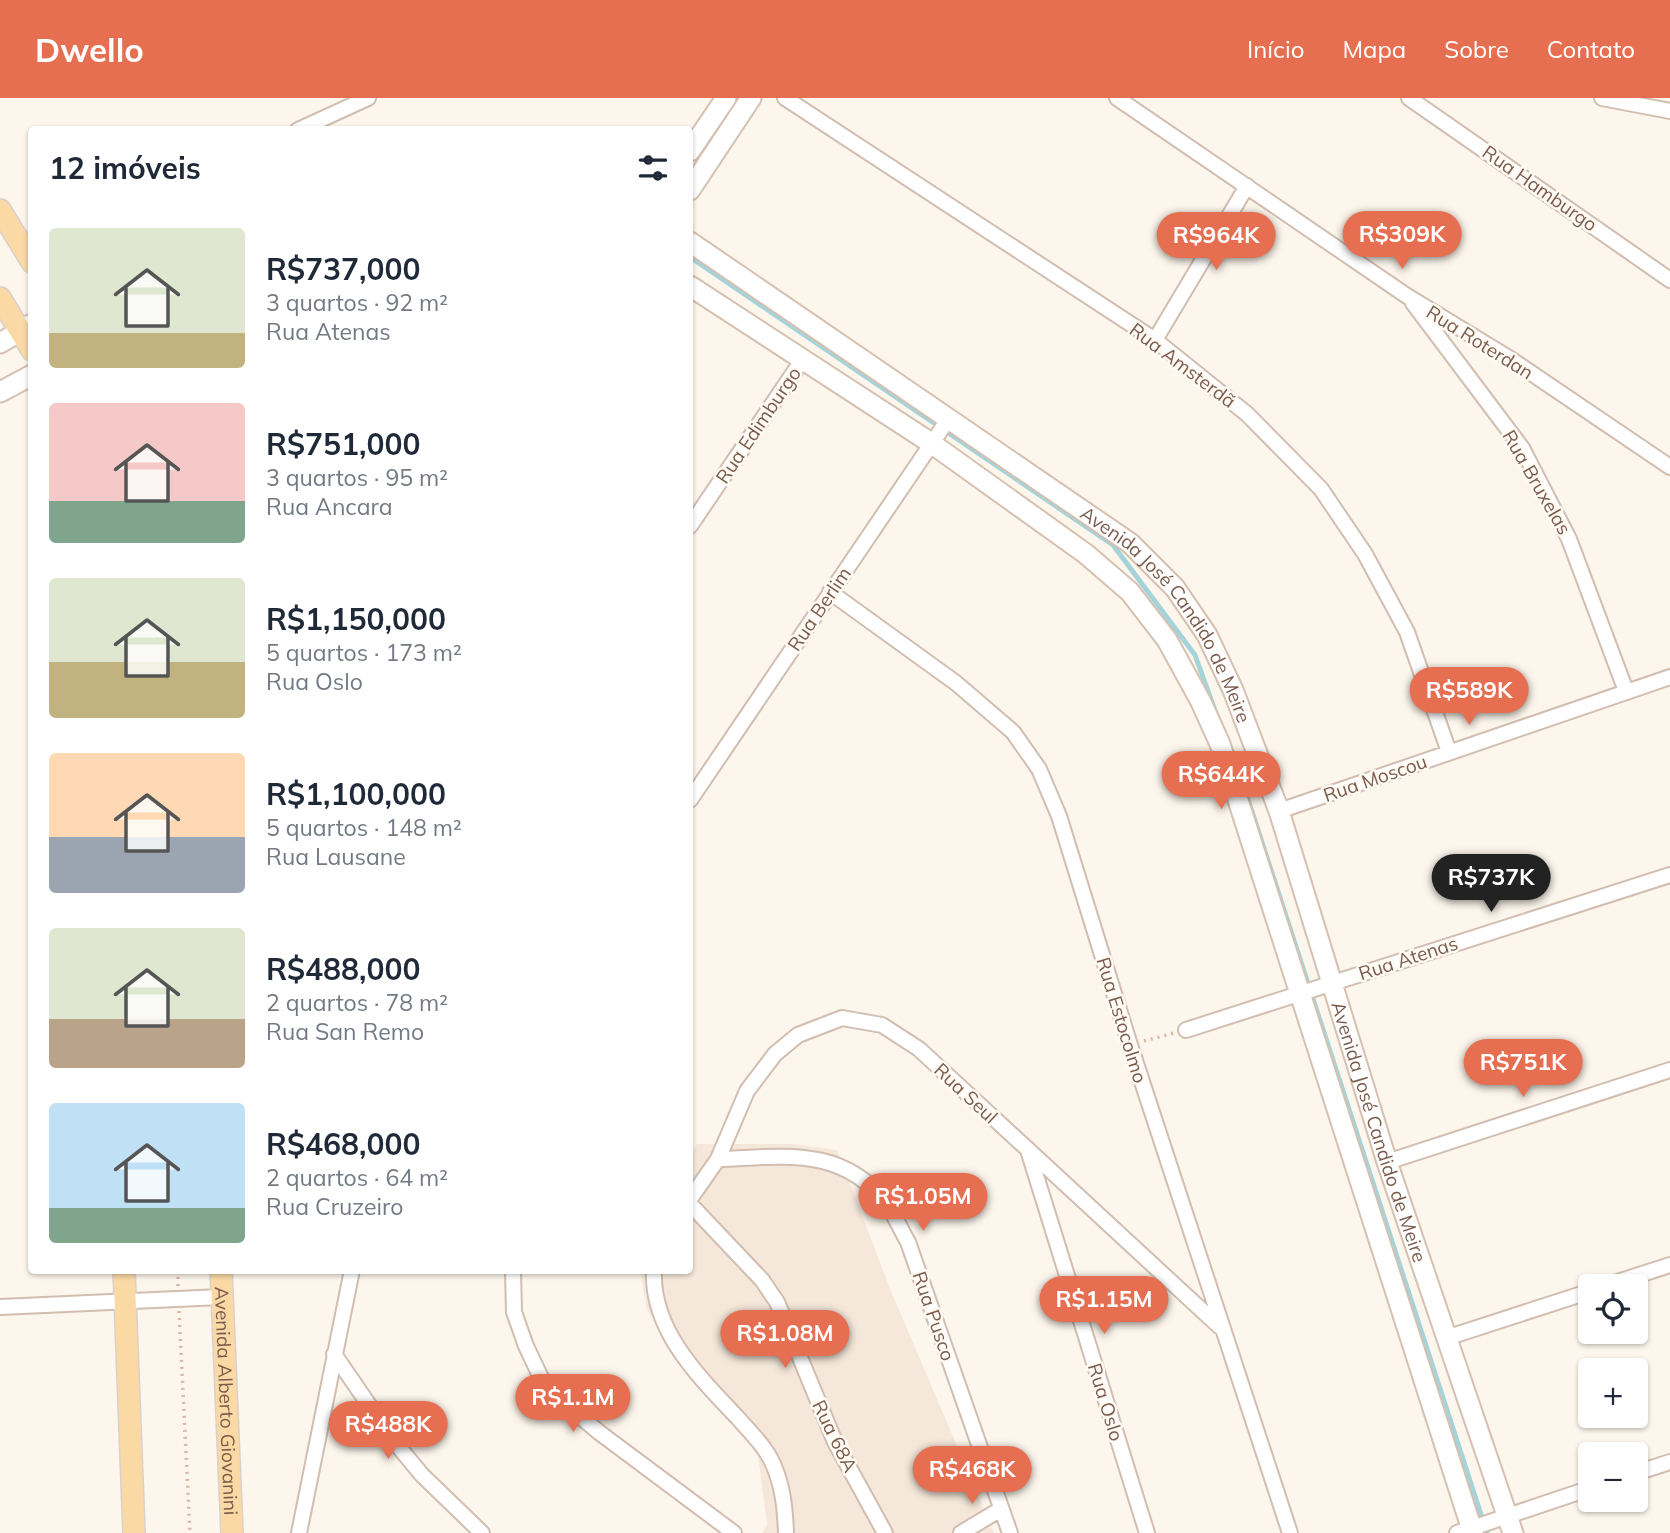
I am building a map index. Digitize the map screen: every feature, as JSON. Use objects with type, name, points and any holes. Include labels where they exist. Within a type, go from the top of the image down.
[{"type":"main road","points":[[0,210],[28,256]]},
{"type":"main road","points":[[0,299],[26,328]]},
{"type":"main road","points":[[124,1274],[134,1533]]},
{"type":"main road","name":"Avenida Alberto Giovanini","points":[[221,1274],[232,1533]]},
{"type":"street","points":[[307,126],[368,98]]},
{"type":"street","points":[[693,148],[726,98]]},
{"type":"street","points":[[693,185],[751,98]]},
{"type":"street","name":"Rua Amsterdã","points":[[785,98],[1155,340],[1247,414],[1321,489],[1366,554],[1407,632],[1449,752]]},
{"type":"street","name":"Rua Roterdan","points":[[1117,98],[1407,296],[1512,360],[1670,467]]},
{"type":"street","name":"Rua Hamburgo","points":[[1409,98],[1670,280]]},
{"type":"street","points":[[1602,98],[1670,111]]},
{"type":"street","points":[[1155,340],[1247,186]]},
{"type":"street","name":"Avenida José Candido de Meire","points":[[693,244],[940,431],[1130,592],[1167,640],[1201,702],[1220,744],[1387,1162],[1506,1522]]},
{"type":"street","name":"Avenida José Candido de Meire","points":[[693,288],[803,359],[940,431],[1130,543],[1175,588],[1207,635],[1233,690],[1279,811],[1316,988],[1471,1530]]},
{"type":"street","name":"Rua Bruxelas","points":[[1407,296],[1522,448],[1569,539],[1626,691]]},
{"type":"street","points":[[0,343],[26,328]]},
{"type":"street","name":"Rua Edimburgo","points":[[693,522],[803,359]]},
{"type":"street","points":[[0,392],[28,377]]},
{"type":"street","name":"Rua Berlim","points":[[693,796],[940,431]]},
{"type":"street","name":"Rua Estocolmo","points":[[830,592],[956,683],[1013,732],[1039,769],[1059,816],[1221,1328],[1290,1533]]},
{"type":"street","name":"Rua Moscou","points":[[1279,811],[1670,677]]},
{"type":"street","name":"Rua Atenas","points":[[1186,1030],[1670,875]]},
{"type":"street","name":"Rua Seul","points":[[718,1159],[747,1091],[775,1054],[798,1035],[842,1018],[882,1025],[919,1049],[1221,1328]]},
{"type":"street","points":[[1387,1162],[1670,1070]]},
{"type":"street","name":"Rua Oslo","points":[[1028,1150],[1147,1533]]},
{"type":"street","name":"Rua Pusco","points":[[718,1159],[804,1156],[839,1165],[866,1181],[887,1205],[908,1242],[1010,1533]]},
{"type":"street","points":[[693,1195],[718,1159]]},
{"type":"street","name":"Rua 68A","points":[[693,1207],[762,1280],[777,1303],[835,1442],[885,1533]]},
{"type":"street","points":[[1642,1274],[1670,1265]]},
{"type":"street","points":[[299,1533],[351,1274]]},
{"type":"street","points":[[513,1274],[514,1312],[544,1384],[600,1433],[734,1533]]},
{"type":"street","points":[[654,1274],[657,1305],[671,1338],[701,1379],[750,1431],[772,1462],[783,1494],[786,1533]]},
{"type":"street","points":[[1446,1338],[1578,1295]]},
{"type":"street","points":[[0,1307],[221,1297]]},
{"type":"street","points":[[334,1354],[393,1440],[422,1475],[482,1533]]},
{"type":"street","points":[[1648,1469],[1670,1462]]},
{"type":"street","points":[[1471,1530],[1506,1522],[1578,1493]]},
{"type":"street","points":[[961,1533],[1001,1509]]},
{"type":"path","points":[[1130,1045],[1186,1030]]},
{"type":"path","points":[[178,1274],[190,1533]]},
{"type":"shaded area","points":[[697,1144],[793,1144],[837,1150],[891,1291],[994,1533],[763,1533],[767,1524],[758,1455],[647,1310],[641,1274],[693,1274],[693,1150]]},
{"type":"waterway","points":[[693,259],[1113,545],[1195,655],[1217,716]]},
{"type":"waterway","points":[[1243,784],[1487,1533]]}]
